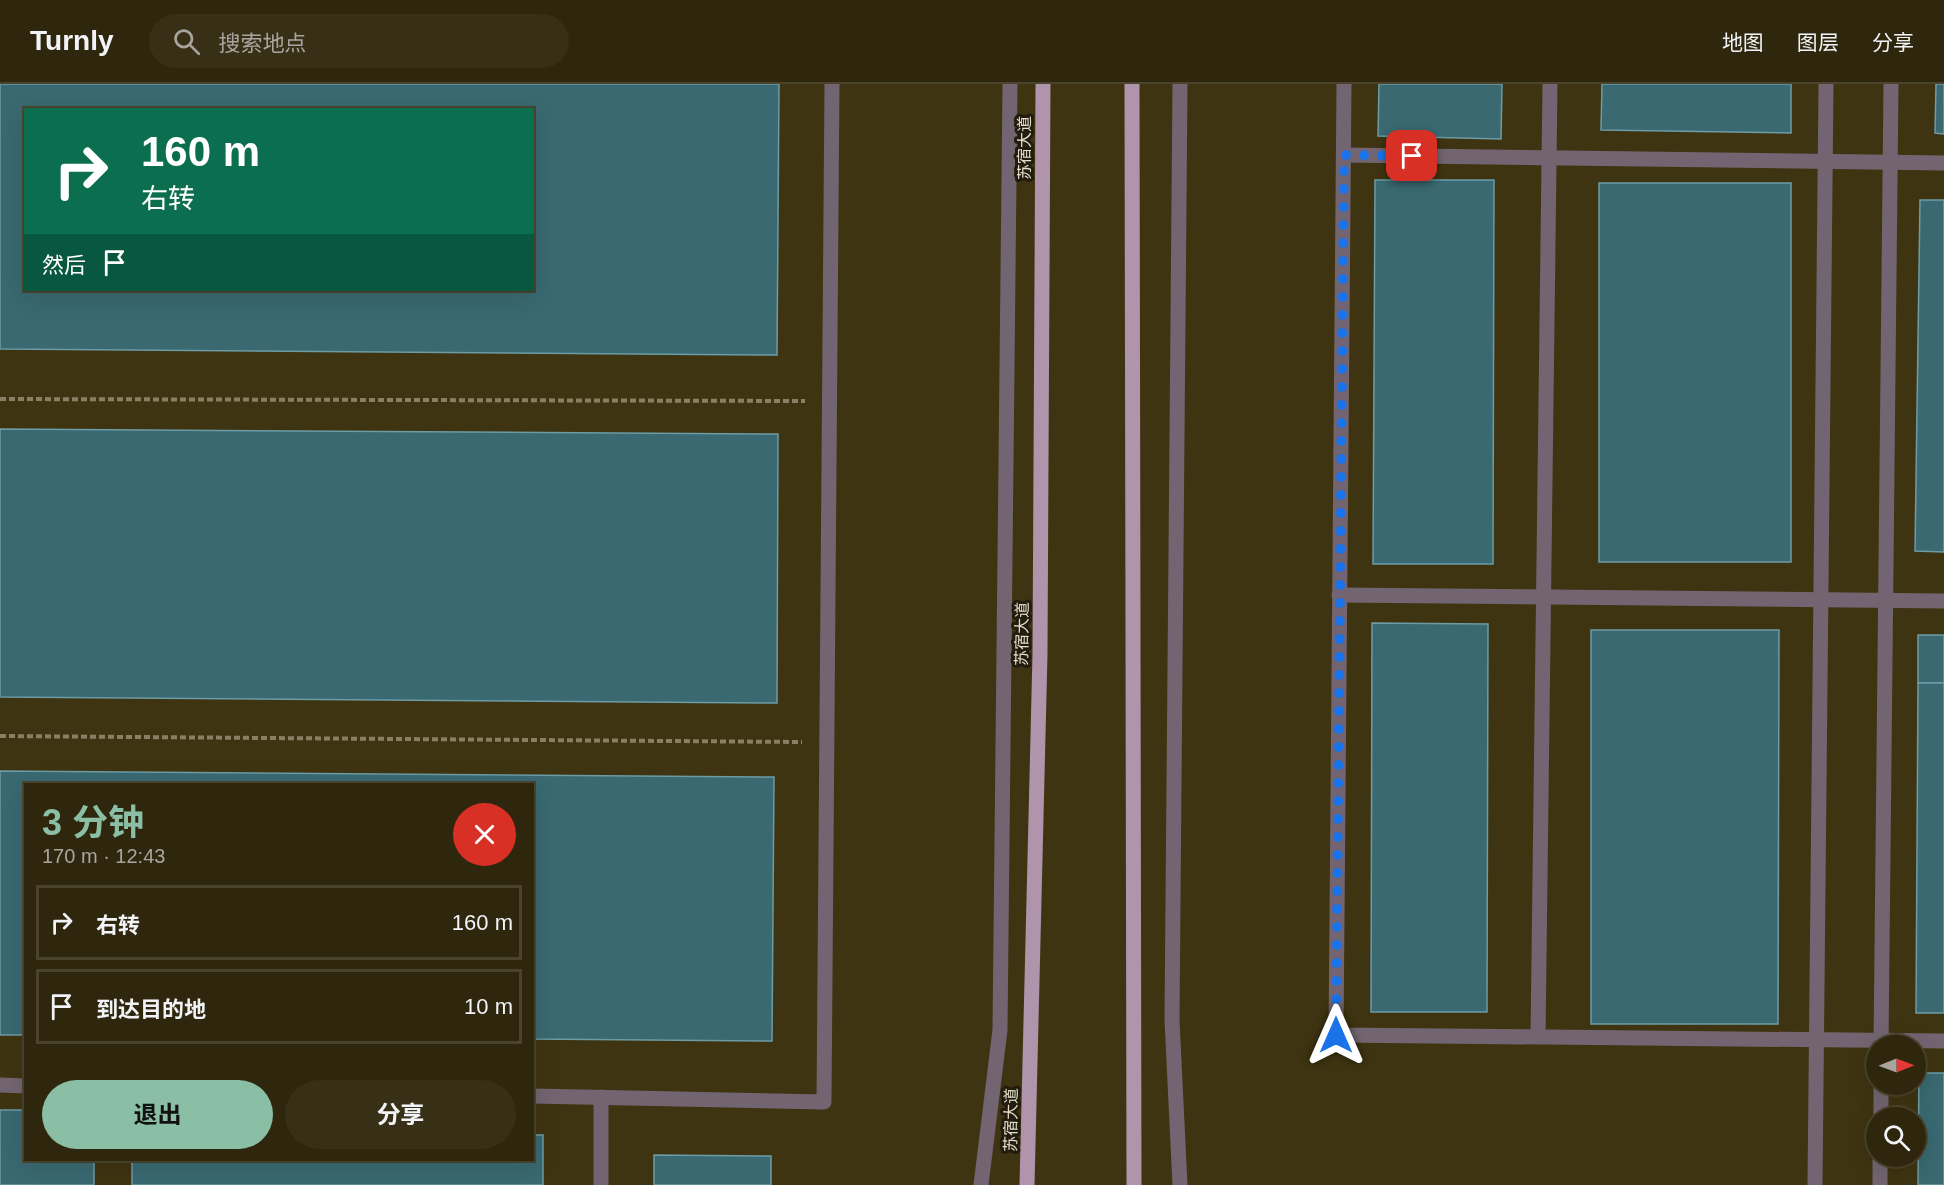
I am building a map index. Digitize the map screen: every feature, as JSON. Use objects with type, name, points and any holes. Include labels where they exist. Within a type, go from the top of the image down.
[{"type":"main road","name":"苏宿大道","points":[[1027,1185],[1039,666],[1043,84]]},
{"type":"main road","points":[[1132,84],[1134,1185]]},
{"type":"lane","points":[[534,1096],[824,1102],[832,84]]},
{"type":"lane","points":[[981,1185],[1000,1030],[1010,84]]},
{"type":"lane","points":[[1180,84],[1172,1020],[1180,1185]]},
{"type":"lane","points":[[1344,84],[1336,1035],[1866,1042]]},
{"type":"lane","points":[[1538,1037],[1550,84]]},
{"type":"lane","points":[[1815,1185],[1826,84]]},
{"type":"lane","points":[[1881,1035],[1891,84]]},
{"type":"lane","points":[[1344,155],[1944,163]]},
{"type":"lane","points":[[1339,595],[1944,600]]},
{"type":"lane","points":[[1926,1042],[1944,1041]]},
{"type":"lane","points":[[0,1086],[24,1086]]},
{"type":"lane","points":[[602,1097],[602,1185]]},
{"type":"lane","points":[[1880,1167],[1880,1185]]},
{"type":"path","points":[[0,399],[830,401]]},
{"type":"path","points":[[0,736],[827,742]]},
{"type":"building","points":[[0,84],[779,84],[777,355],[0,349]]},
{"type":"building","points":[[1379,84],[1502,84],[1501,139],[1378,136]]},
{"type":"building","points":[[1602,84],[1791,84],[1791,133],[1601,130]]},
{"type":"building","points":[[1936,84],[1944,84],[1944,134],[1935,133]]},
{"type":"building","points":[[1375,180],[1494,180],[1493,564],[1373,564]]},
{"type":"building","points":[[1599,183],[1791,183],[1791,562],[1599,562]]},
{"type":"building","points":[[1920,200],[1944,200],[1944,552],[1915,551]]},
{"type":"building","points":[[0,429],[778,434],[777,703],[0,697]]},
{"type":"building","points":[[1372,623],[1488,624],[1487,1012],[1371,1012]]},
{"type":"building","points":[[1591,630],[1779,630],[1778,1024],[1591,1024]]},
{"type":"building","points":[[1918,635],[1944,635],[1944,683],[1918,683]]},
{"type":"building","points":[[1918,683],[1944,683],[1944,1013],[1916,1013]]},
{"type":"building","points":[[0,771],[774,777],[772,1041],[534,1039],[534,783],[24,783],[24,1035],[0,1035]]},
{"type":"building","points":[[1926,1073],[1944,1073],[1944,1185],[1918,1185],[1918,1167],[1926,1167],[1926,1107],[1919,1107],[1919,1095],[1926,1095]]},
{"type":"building","points":[[0,1110],[24,1110],[24,1161],[94,1161],[94,1185],[0,1185]]},
{"type":"building","points":[[534,1135],[543,1135],[543,1185],[132,1185],[132,1161],[534,1161]]},
{"type":"building","points":[[654,1155],[771,1156],[771,1185],[654,1185]]},
{"type":"route","points":[[1336,1035],[1344,155],[1412,156]]}]
